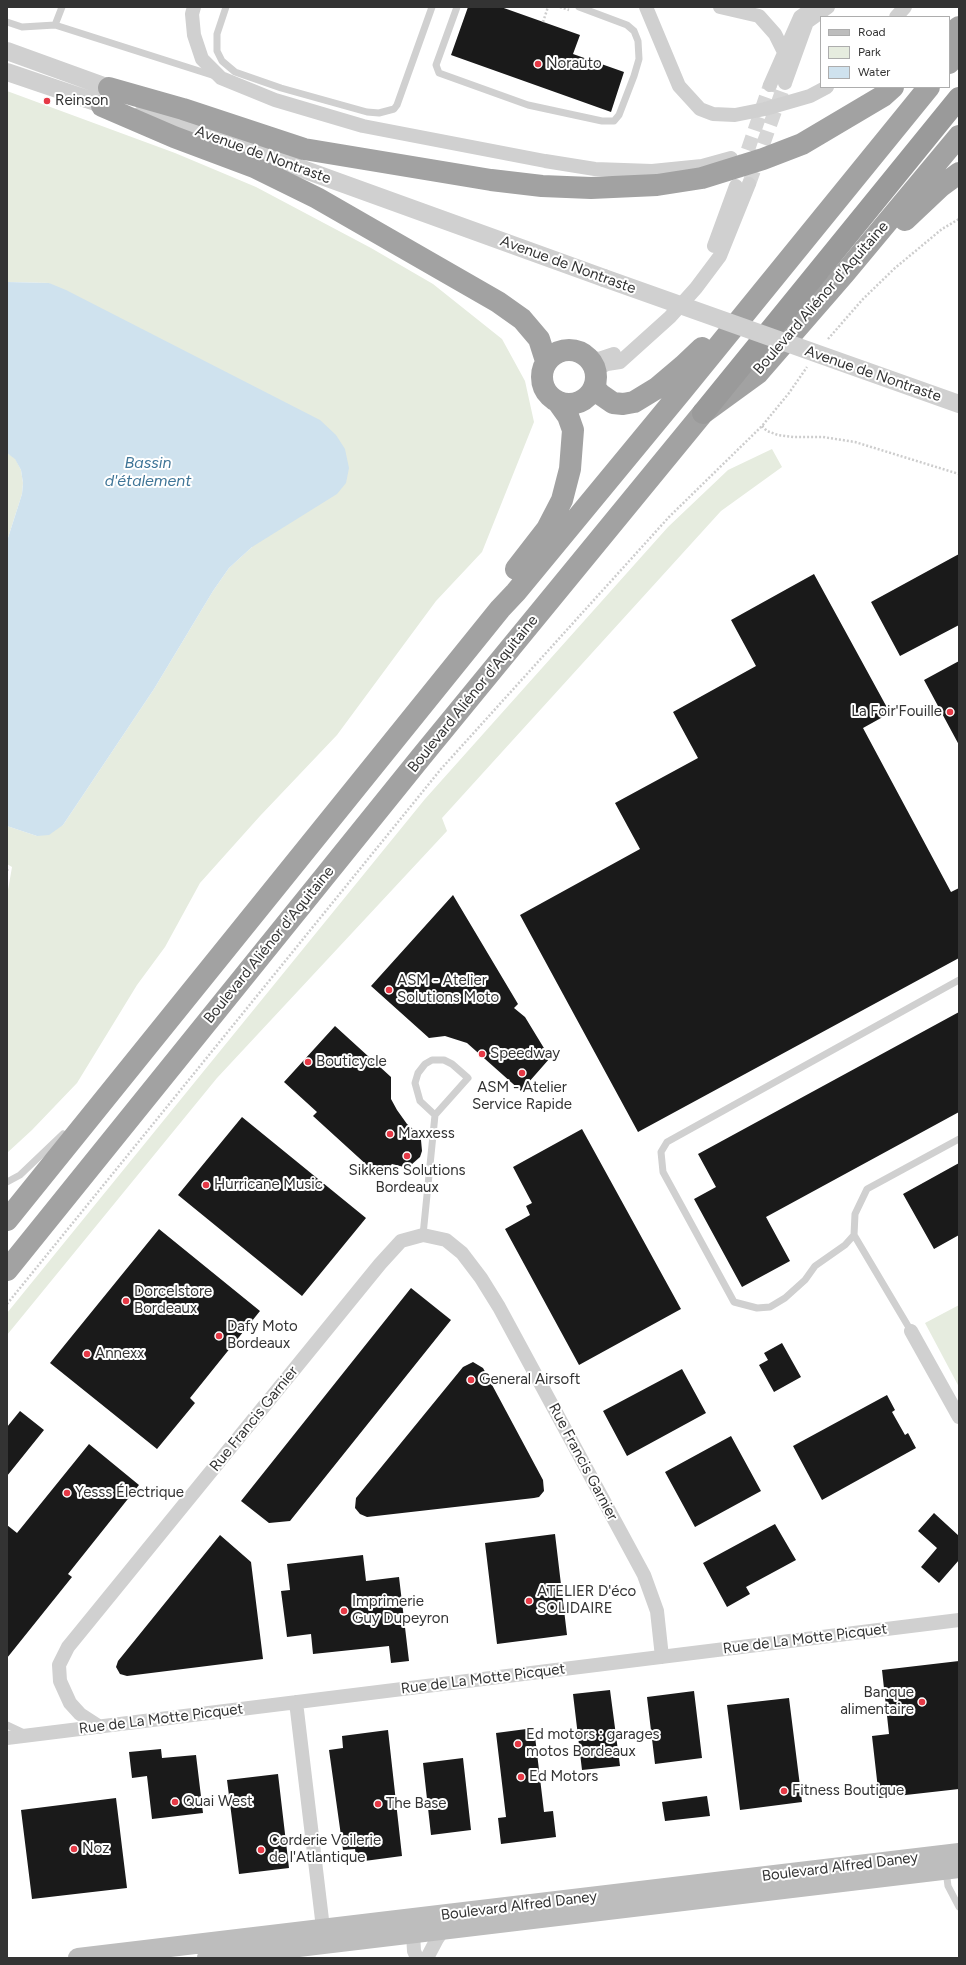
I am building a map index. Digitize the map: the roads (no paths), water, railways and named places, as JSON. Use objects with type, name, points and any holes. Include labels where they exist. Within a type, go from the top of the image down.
[{"type":"highway","points":[[950,35],[959,27]]},
{"type":"highway","points":[[950,62],[959,50]]},
{"type":"highway","points":[[106,97],[183,109],[304,149],[484,179],[542,186],[591,188],[657,185],[702,178],[763,159],[802,144],[835,123],[883,96],[892,88]]},
{"type":"highway","name":"Boulevard Aliénor d'Aquitaine","points":[[7,1220],[500,609],[521,586],[763,292],[928,88]]},
{"type":"highway","points":[[106,97],[174,137],[254,167],[317,198],[498,302],[522,319],[539,339],[546,361]]},
{"type":"highway","points":[[703,413],[959,98]]},
{"type":"highway","name":"Boulevard Aliénor d'Aquitaine","points":[[7,1270],[421,757],[703,413],[758,373],[844,274],[959,136]]},
{"type":"highway","points":[[844,274],[940,187],[959,173]]},
{"type":"highway","points":[[500,609],[506,582],[547,529],[562,500],[570,469],[574,430],[568,416],[558,402],[546,392],[542,384],[542,368],[546,361],[552,354],[561,350],[570,349],[592,371],[600,394],[613,403],[623,404],[634,402],[657,388],[683,366],[748,303],[763,292]]},
{"type":"highway","points":[[558,402],[566,404],[583,400],[590,394],[592,371]]},
{"type":"main road","name":"Boulevard Alfred Daney","points":[[78,1958],[323,1928],[439,1922],[952,1862]]},
{"type":"main road","name":"Boulevard Alfred Daney","points":[[207,1958],[413,1933],[439,1922]]},
{"type":"street","points":[[194,7],[192,14],[194,35],[202,59],[221,78],[275,100],[383,131],[545,162],[595,169],[652,171],[702,166],[764,151],[835,123]]},
{"type":"street","points":[[646,7],[679,86],[700,109],[713,114],[735,115],[765,109],[810,96],[825,88]]},
{"type":"street","points":[[720,7],[759,16],[775,34],[782,56]]},
{"type":"street","points":[[770,86],[800,17],[814,7]]},
{"type":"street","points":[[785,83],[807,22],[828,7]]},
{"type":"street","points":[[897,16],[905,7]]},
{"type":"street","name":"Avenue de Nontraste","points":[[7,51],[106,97],[178,124],[959,404]]},
{"type":"street","name":"Avenue de Nontraste","points":[[7,72],[106,97]]},
{"type":"street","points":[[592,371],[607,364],[620,362],[670,317],[696,288],[720,256],[742,185]]},
{"type":"street","name":"Rue Francis Garnier","points":[[100,1727],[80,1714],[70,1703],[60,1681],[59,1665],[68,1647],[380,1264],[401,1241],[423,1235],[446,1240],[462,1253],[481,1278],[498,1307],[644,1575],[657,1611],[662,1657]]},
{"type":"street","points":[[911,1331],[959,1417]]},
{"type":"street","name":"Rue de La Motte Picquet","points":[[7,1738],[959,1620]]},
{"type":"street","points":[[296,1702],[323,1928]]},
{"type":"street","points":[[427,1958],[437,1939],[439,1922]]},
{"type":"street","points":[[413,1933],[414,1951],[417,1958]]},
{"type":"lane","points":[[56,24],[62,7]]},
{"type":"lane","points":[[226,7],[217,34],[217,51],[222,61],[235,72],[281,88],[367,112],[388,112],[397,105],[432,7]]},
{"type":"lane","points":[[457,7],[436,65],[439,73],[528,105],[602,121],[614,120],[619,115],[634,76],[639,59],[638,41],[634,31],[627,25],[579,7]]},
{"type":"lane","points":[[7,22],[22,27],[56,24],[221,78]]},
{"type":"lane","points":[[854,1235],[845,1245],[814,1266],[806,1280],[780,1301],[770,1307],[758,1308],[734,1302],[663,1172],[661,1152],[667,1142],[959,980]]},
{"type":"lane","points":[[423,1235],[435,1115],[468,1078],[452,1064],[444,1060],[432,1060],[425,1064],[418,1072],[415,1083],[420,1102],[435,1115]]},
{"type":"lane","points":[[7,1182],[20,1175],[121,1079]]},
{"type":"lane","points":[[911,1331],[854,1235],[855,1214],[867,1189],[959,1139]]},
{"type":"lane","points":[[7,1725],[30,1735]]},
{"type":"lane","points":[[952,1862],[948,1886],[959,1907]]},
{"type":"water","name":"Bassin d'étalement","points":[[7,282],[49,283],[66,290],[320,420],[336,435],[345,449],[349,468],[346,483],[337,494],[252,547],[229,568],[213,591],[154,689],[63,825],[49,835],[37,836],[7,826],[7,541],[22,494],[23,483],[21,470],[15,459],[7,453]]},
{"type":"tunnel","points":[[749,184],[785,83]]},
{"type":"tunnel","points":[[741,170],[770,85]]},
{"type":"place","name":"Norauto","points":[[538,64]]},
{"type":"place","name":"Reinson","points":[[47,101]]},
{"type":"place","name":"La Foir'Fouille","points":[[950,712]]},
{"type":"place","name":"ASM - Atelier Solutions Moto","points":[[389,990]]},
{"type":"place","name":"Speedway","points":[[482,1054]]},
{"type":"place","name":"Bouticycle","points":[[308,1062]]},
{"type":"place","name":"ASM - Atelier Service Rapide","points":[[522,1073]]},
{"type":"place","name":"Maxxess","points":[[390,1134]]},
{"type":"place","name":"Sikkens Solutions Bordeaux","points":[[407,1156]]},
{"type":"place","name":"Hurricane Music","points":[[206,1185]]},
{"type":"place","name":"Dorcelstore Bordeaux","points":[[126,1301]]},
{"type":"place","name":"Dafy Moto Bordeaux","points":[[219,1336]]},
{"type":"place","name":"Annexx","points":[[87,1354]]},
{"type":"place","name":"General Airsoft","points":[[471,1380]]},
{"type":"place","name":"Yesss Électrique","points":[[67,1493]]},
{"type":"place","name":"ATELIER D'éco SOLIDAIRE","points":[[529,1601]]},
{"type":"place","name":"Imprimerie Guy Dupeyron","points":[[344,1611]]},
{"type":"place","name":"Banque alimentaire","points":[[922,1702]]},
{"type":"place","name":"Ed motors : garages motos Bordeaux","points":[[518,1744]]},
{"type":"place","name":"Ed Motors","points":[[521,1777]]},
{"type":"place","name":"Fitness Boutique","points":[[784,1791]]},
{"type":"place","name":"Quai West","points":[[175,1802]]},
{"type":"place","name":"The Base","points":[[378,1804]]},
{"type":"place","name":"Noz","points":[[74,1849]]},
{"type":"place","name":"Corderie Voilerie de l'Atlantique","points":[[261,1850]]}]
